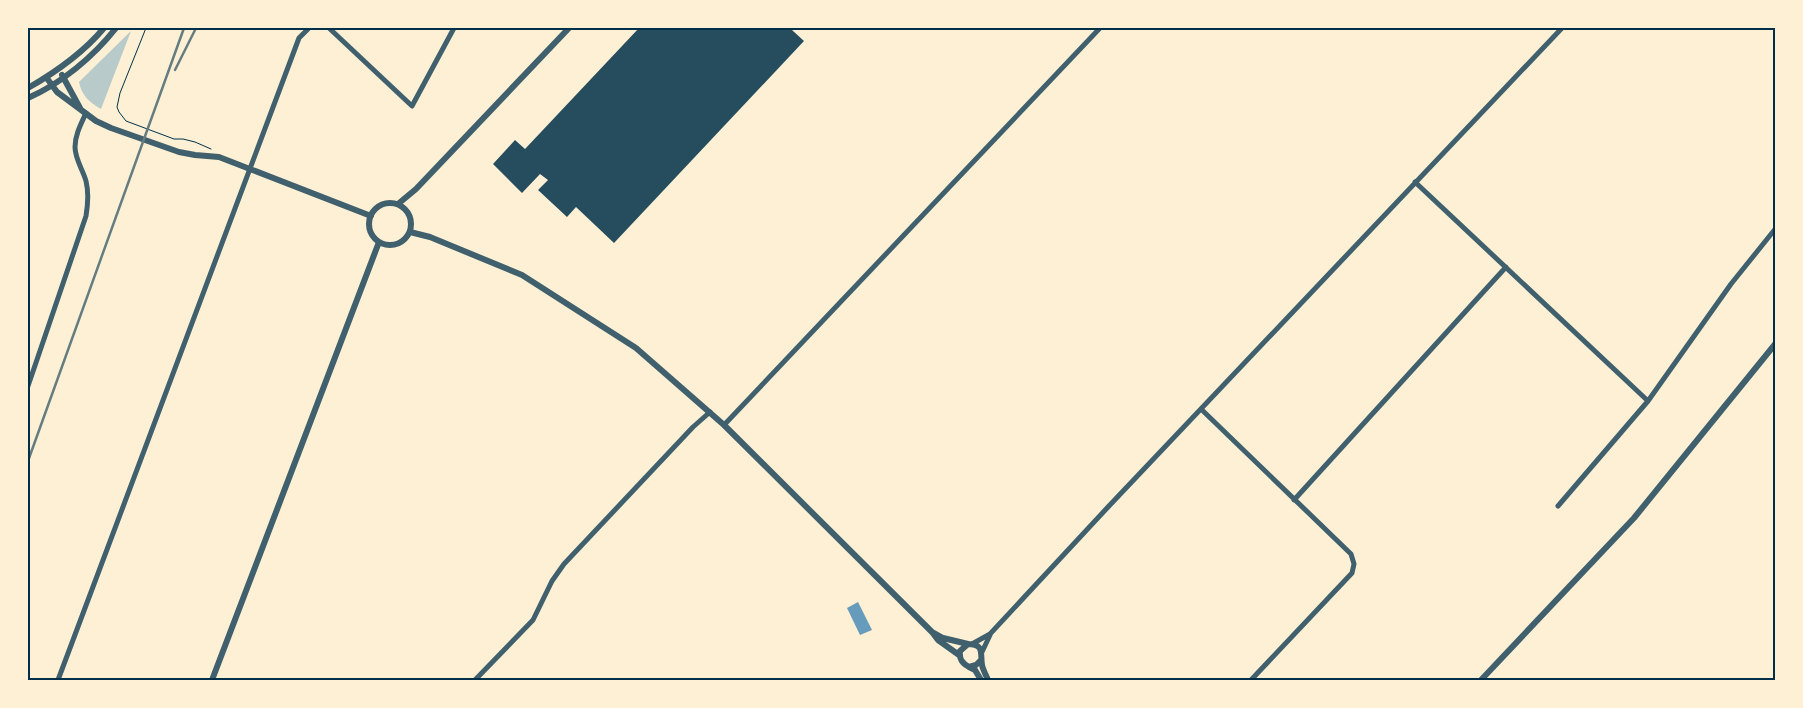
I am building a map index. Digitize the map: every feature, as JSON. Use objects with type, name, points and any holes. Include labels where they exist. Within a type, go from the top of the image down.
[{"type":"street","points":[[28,88],[60,69],[86,47],[104,28]]},
{"type":"street","points":[[28,98],[63,77],[95,51],[116,28]]},
{"type":"street","points":[[58,680],[299,38],[309,28]]},
{"type":"street","points":[[329,28],[412,106],[454,28]]},
{"type":"street","points":[[398,204],[416,189],[569,28]]},
{"type":"street","points":[[724,425],[1100,28]]},
{"type":"street","points":[[988,680],[981,660],[982,652],[990,634],[1562,28]]},
{"type":"street","points":[[28,386],[86,216],[88,205],[87,188],[75,148],[83,111],[60,69]]},
{"type":"street","points":[[46,78],[57,92],[83,111],[103,124],[124,134],[186,154],[219,157],[371,216]]},
{"type":"street","points":[[1415,182],[1648,401]]},
{"type":"street","points":[[384,204],[398,204],[404,208],[411,219],[410,232],[400,243],[386,245],[379,242],[371,232],[369,226],[371,216],[377,208],[384,204]]},
{"type":"street","points":[[1558,506],[1648,401],[1731,284],[1776,228]]},
{"type":"street","points":[[410,232],[430,237],[522,275],[636,348],[724,425],[938,640],[960,655]]},
{"type":"street","points":[[212,680],[379,242]]},
{"type":"street","points":[[1294,500],[1506,267]]},
{"type":"street","points":[[1481,680],[1634,518],[1776,343]]},
{"type":"street","points":[[1202,409],[1351,554],[1354,564],[1352,573],[1251,680]]},
{"type":"street","points":[[475,680],[532,620],[552,581],[564,564],[693,427],[710,412]]},
{"type":"street","points":[[932,632],[943,638],[977,646],[982,652]]},
{"type":"street","points":[[981,680],[975,670],[962,662],[960,655],[962,649],[990,634]]},
{"type":"street","points":[[969,666],[976,665],[981,660]]},
{"type":"path","points":[[146,28],[118,100],[119,112],[126,121],[164,136],[195,142],[215,150],[219,157]]},
{"type":"shaded area","points":[[131,31],[101,109],[87,98],[79,82]]},
{"type":"water","points":[[858,602],[872,630],[860,635],[847,608]]},
{"type":"building","points":[[639,28],[795,28],[792,30],[804,41],[614,243],[576,207],[567,217],[538,190],[548,180],[540,174],[522,193],[493,164],[515,140],[525,149]]},
{"type":"railway","points":[[28,461],[184,28]]},
{"type":"railway","points":[[175,70],[196,28]]}]
